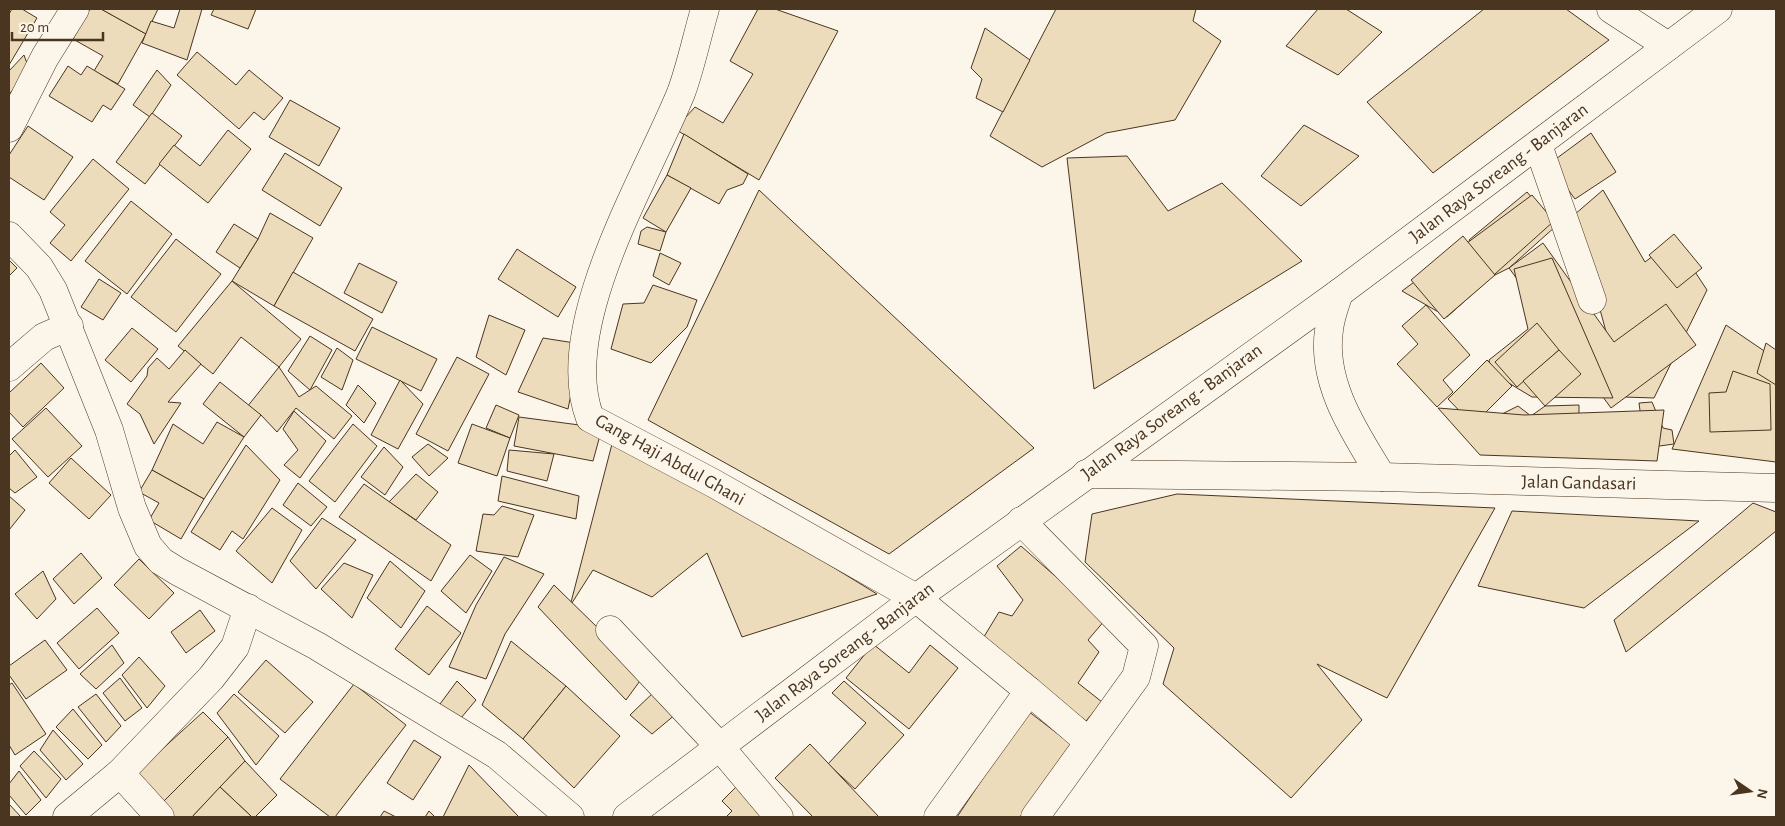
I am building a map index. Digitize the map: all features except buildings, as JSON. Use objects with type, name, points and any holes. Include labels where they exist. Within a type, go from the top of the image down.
[{"type":"street","points":[[9,128],[45,57],[75,9]]},
{"type":"street","name":"Gang Haji Abdul Ghani","points":[[705,9],[681,91],[641,178],[592,299],[586,330],[582,380],[585,406],[590,418],[713,483],[916,598],[1089,742]]},
{"type":"street","points":[[1611,9],[1668,46]]},
{"type":"street","name":"Jalan Raya Soreang - Banjaran","points":[[627,817],[916,598],[1339,293],[1718,9]]},
{"type":"street","points":[[1538,144],[1592,300]]},
{"type":"street","points":[[9,236],[39,267],[53,290],[69,326],[86,377],[109,430],[132,508],[148,546],[177,571],[317,646],[497,755],[570,817]]},
{"type":"street","points":[[1339,293],[1329,330],[1330,364],[1343,408],[1382,476]]},
{"type":"street","points":[[9,367],[44,337],[69,326]]},
{"type":"street","name":"Jalan Gandasari","points":[[1086,474],[1382,476],[1776,488]]},
{"type":"street","points":[[1021,521],[1144,646],[1136,678],[1035,817]]},
{"type":"street","points":[[68,817],[120,773],[225,662],[235,647],[248,608]]},
{"type":"street","points":[[610,630],[720,747],[779,817]]},
{"type":"street","points":[[938,817],[1029,691]]},
{"type":"street","points":[[120,773],[160,817]]}]
